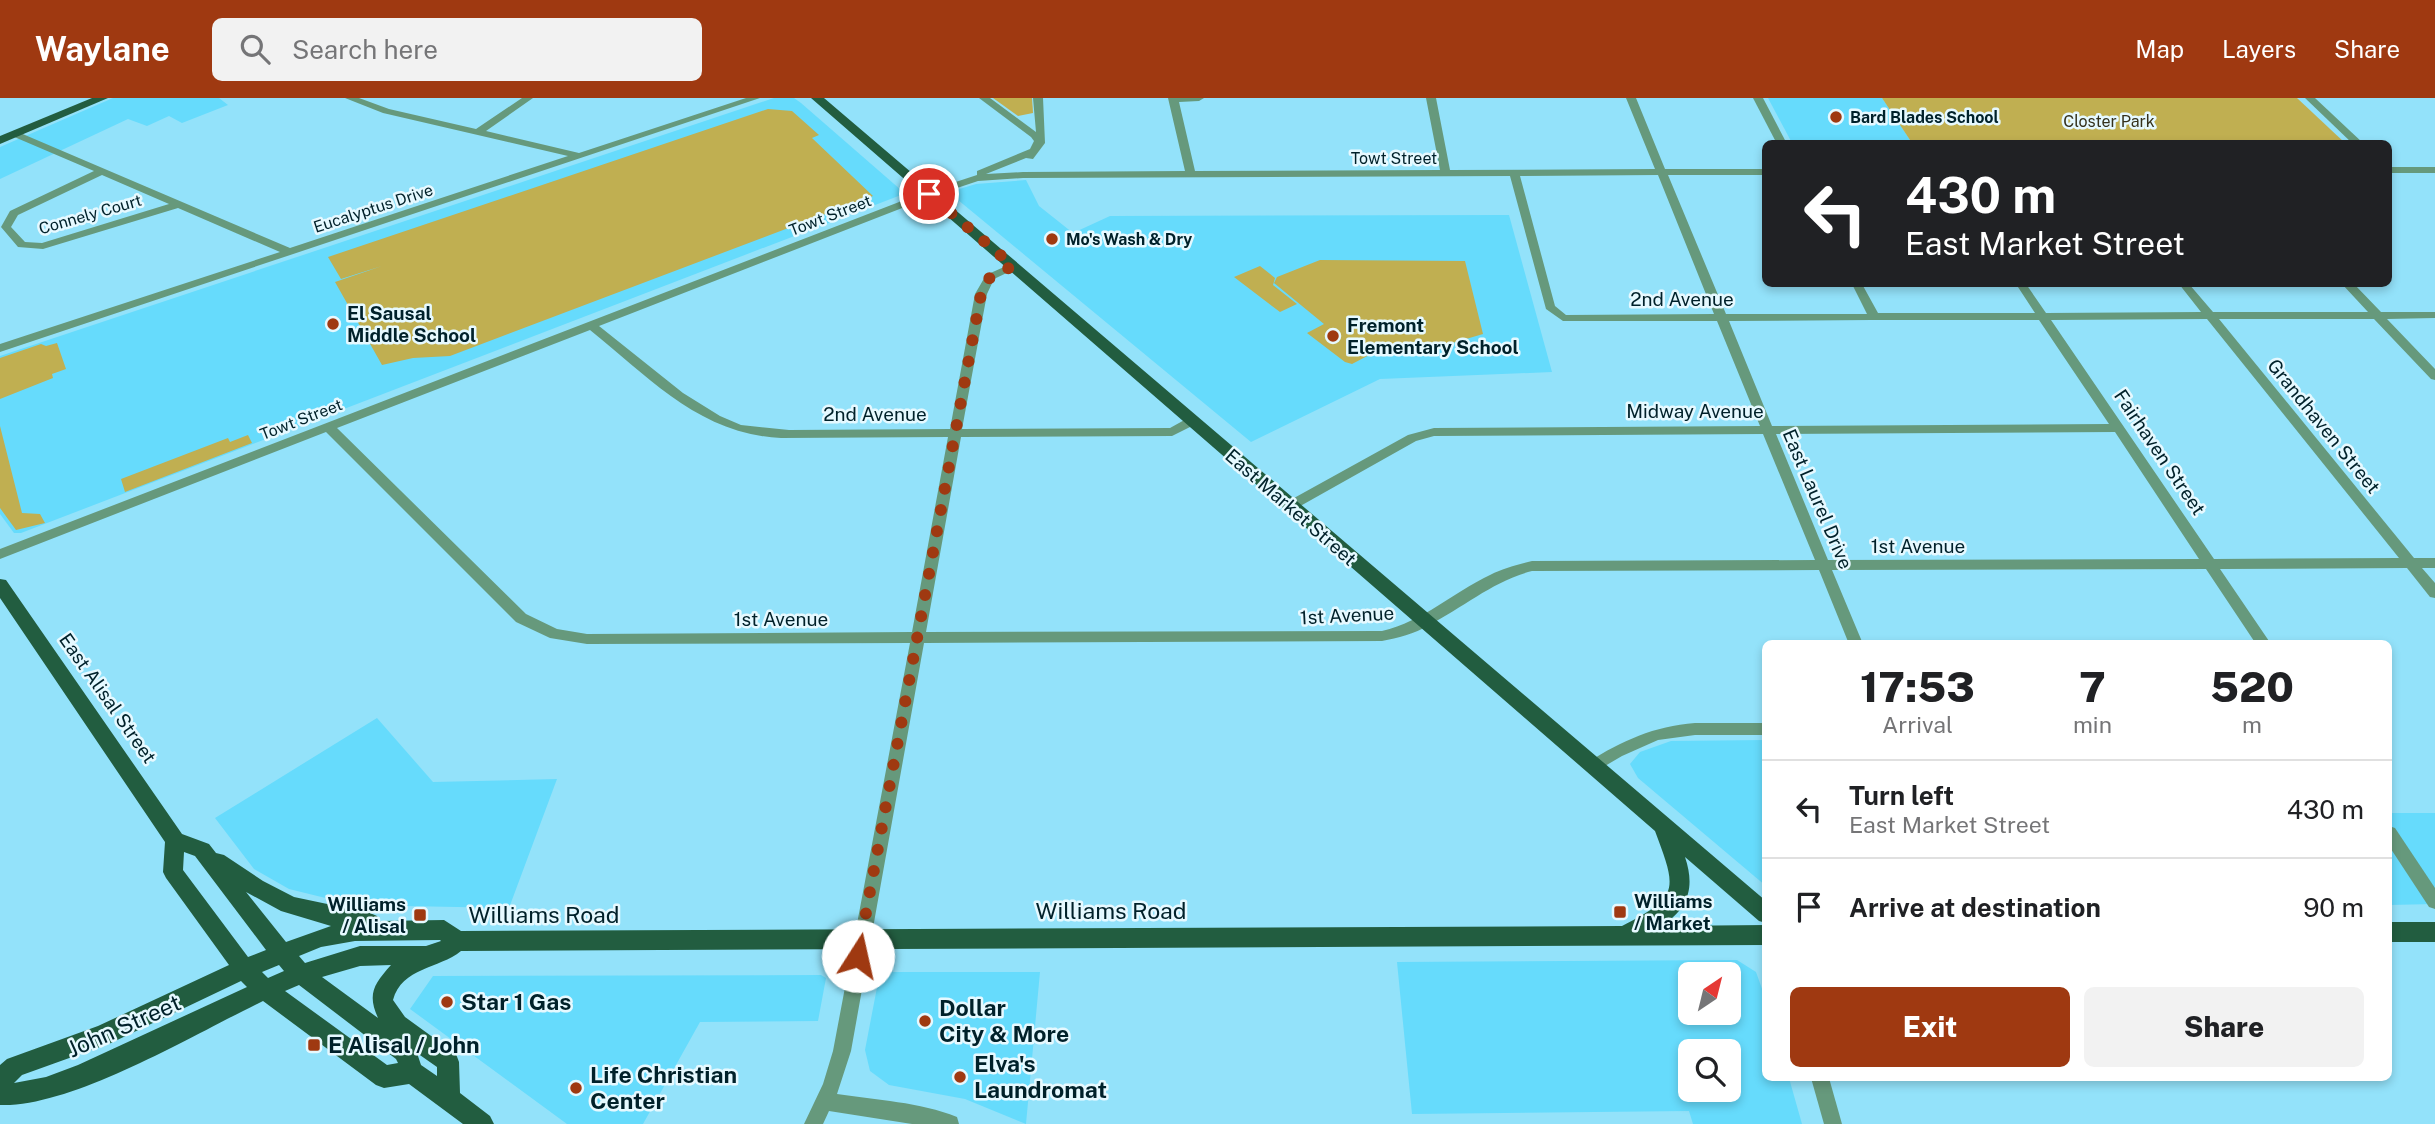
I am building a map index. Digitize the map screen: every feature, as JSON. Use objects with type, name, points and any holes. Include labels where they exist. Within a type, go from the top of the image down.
[{"type":"main road","points":[[0,140],[102,98]]},
{"type":"main road","name":"East Market Street","points":[[817,98],[1762,911]]},
{"type":"main road","name":"East Alisal Street","points":[[0,585],[174,840]]},
{"type":"main road","points":[[1623,936],[1666,914],[1680,896],[1681,873],[1664,827]]},
{"type":"main road","points":[[393,929],[282,904],[262,894],[202,850],[174,840],[173,872],[244,969],[266,990],[384,1077],[412,1072]]},
{"type":"main road","points":[[202,850],[281,953],[303,975],[405,1052],[412,1072],[482,1124]]},
{"type":"main road","name":"Williams Road","points":[[244,969],[331,935],[393,929],[444,930],[457,941]]},
{"type":"main road","points":[[2392,932],[2435,932]]},
{"type":"main road","name":"Williams Road","points":[[266,990],[361,955],[439,954],[457,941],[1762,935]]},
{"type":"main road","points":[[423,955],[393,976],[381,995],[380,1004],[392,1020],[448,1062],[449,1098]]},
{"type":"main road","name":"John Street","points":[[0,1080],[15,1067],[114,1031],[244,969]]},
{"type":"main road","name":"John Street","points":[[0,1094],[8,1097],[101,1068],[266,990]]},
{"type":"street","points":[[350,98],[366,106],[580,156]]},
{"type":"street","points":[[366,106],[378,98]]},
{"type":"street","points":[[477,133],[527,98]]},
{"type":"street","name":"Eucalyptus Drive","points":[[0,348],[755,98]]},
{"type":"street","points":[[984,98],[1008,116],[1037,147]]},
{"type":"street","points":[[1023,175],[1037,147],[1038,98]]},
{"type":"street","points":[[1191,174],[1173,99],[1199,98]]},
{"type":"street","points":[[1431,98],[1446,173]]},
{"type":"street","name":"East Laurel Drive","points":[[1631,98],[1854,640]]},
{"type":"street","points":[[1758,98],[1780,140]]},
{"type":"street","points":[[2310,98],[2355,140]]},
{"type":"street","points":[[1008,116],[1026,119],[1039,111]]},
{"type":"street","points":[[15,134],[290,252]]},
{"type":"street","points":[[950,186],[1037,147]]},
{"type":"street","points":[[2392,170],[2435,170]]},
{"type":"street","name":"Connely Court","points":[[103,171],[14,213],[6,228],[22,245],[43,246],[179,204]]},
{"type":"street","name":"Towt Street","points":[[0,554],[929,194],[988,177],[1762,172]]},
{"type":"street","name":"2nd Avenue","points":[[1514,174],[1550,307],[1559,316],[2435,316]]},
{"type":"street","points":[[813,1124],[825,1101],[842,1051],[860,938],[983,289],[990,277],[1013,266]]},
{"type":"street","points":[[1859,287],[1875,318]]},
{"type":"street","name":"Fairhaven Street","points":[[2023,287],[2261,640]]},
{"type":"street","name":"Grandhaven Street","points":[[2186,287],[2435,593]]},
{"type":"street","points":[[2351,287],[2435,376]]},
{"type":"street","name":"2nd Avenue","points":[[590,324],[707,415],[731,426],[783,434],[1172,432],[1192,421]]},
{"type":"street","name":"1st Avenue","points":[[327,426],[511,610],[542,630],[587,639],[1382,636],[1399,633],[1424,622],[1500,575],[1523,567],[2435,563]]},
{"type":"street","name":"Midway Avenue","points":[[1290,506],[1412,438],[1428,433],[2118,428]]},
{"type":"street","points":[[1593,767],[1629,743],[1661,731],[1762,729]]},
{"type":"street","points":[[2392,838],[2435,902]]},
{"type":"street","points":[[1821,1081],[1833,1124]]},
{"type":"street","points":[[825,1101],[909,1114],[950,1124]]},
{"type":"shaded area","points":[[113,98],[219,98],[228,105],[182,123],[169,116],[147,126],[128,119],[0,179],[0,147]]},
{"type":"shaded area","name":"El Sausal Middle School","points":[[774,98],[794,98],[801,103],[901,190],[901,195],[21,533],[14,533],[0,514],[0,356]]},
{"type":"shaded area","name":"Bard Blades School","points":[[1768,98],[1882,98],[1910,140],[1790,140]]},
{"type":"shaded area","name":"Fremont Elementary School","points":[[1026,180],[1039,206],[1073,233],[1110,216],[1509,215],[1552,372],[1380,379],[1251,442],[952,195],[956,190],[976,184]]},
{"type":"shaded area","points":[[377,718],[433,782],[557,779],[509,908],[354,905],[289,889],[254,869],[215,818]]},
{"type":"shaded area","points":[[1762,740],[1762,883],[1638,778],[1630,764],[1640,752],[1671,741]]},
{"type":"shaded area","points":[[2392,813],[2435,813],[2435,904],[2392,905]]},
{"type":"shaded area","points":[[1737,960],[1740,962],[1678,962],[1678,1026],[1741,1026],[1741,963],[1756,972],[1762,989],[1762,1081],[1790,1081],[1802,1124],[1693,1124],[1689,1111],[1412,1114],[1397,962]]},
{"type":"shaded area","points":[[887,972],[1040,972],[1026,1124],[965,1099],[889,1085],[870,1071],[865,1050],[879,977]]},
{"type":"shaded area","points":[[821,975],[826,978],[818,1021],[700,1022],[643,1124],[567,1124],[410,1009],[433,976]]},
{"type":"green space","points":[[993,98],[1032,98],[1033,113],[1018,116]]},
{"type":"green space","name":"Closter Park","points":[[1882,98],[2297,98],[2342,140],[1910,140]]},
{"type":"green space","points":[[768,109],[792,111],[819,135],[812,138],[873,196],[450,356],[413,358],[382,365],[335,282],[382,266],[341,279],[328,257]]},
{"type":"green space","points":[[1320,260],[1465,261],[1483,334],[1412,355],[1375,352],[1352,364],[1345,362],[1307,333],[1324,324],[1274,283],[1277,277]]},
{"type":"green space","points":[[1260,266],[1275,278],[1273,285],[1297,304],[1280,312],[1234,277]]},
{"type":"green space","points":[[57,343],[66,369],[52,374],[53,378],[0,399],[0,358],[41,344],[46,346]]},
{"type":"green space","points":[[0,426],[22,513],[40,514],[45,523],[16,530],[0,508]]},
{"type":"green space","points":[[248,435],[252,443],[125,492],[121,479],[228,438],[230,442]]},
{"type":"place","name":"Bard Blades School","points":[[1836,117]]},
{"type":"place","name":"Mo's Wash & Dry","points":[[1052,239]]},
{"type":"place","name":"El Sausal Middle School","points":[[333,324]]},
{"type":"place","name":"Fremont Elementary School","points":[[1333,336]]},
{"type":"place","name":"Williams / Market","points":[[1620,912]]},
{"type":"place","name":"Williams / Alisal","points":[[420,915]]},
{"type":"place","name":"Star 1 Gas","points":[[447,1002]]},
{"type":"place","name":"Dollar City & More","points":[[925,1021]]},
{"type":"place","name":"E Alisal / John","points":[[314,1045]]},
{"type":"place","name":"Elva's Laundromat","points":[[960,1077]]},
{"type":"place","name":"Life Christian Center","points":[[576,1088]]},
{"type":"route","points":[[858,956],[981,294],[990,277],[1013,266],[929,194]]}]
